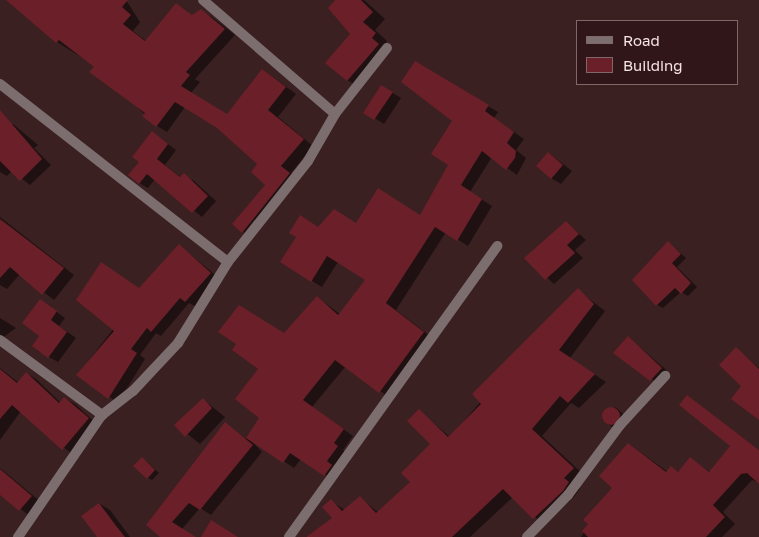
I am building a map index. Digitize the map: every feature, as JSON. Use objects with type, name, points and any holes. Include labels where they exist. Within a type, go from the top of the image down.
[{"type":"street","points":[[203,0],[335,114]]},
{"type":"street","points":[[18,537],[102,415],[133,391],[178,342],[228,262],[308,161],[335,114],[387,48]]},
{"type":"street","points":[[0,84],[228,262]]},
{"type":"street","points":[[289,537],[497,246]]},
{"type":"street","points":[[0,340],[102,415]]},
{"type":"street","points":[[527,537],[568,495],[620,425],[665,376]]},
{"type":"building","points":[[6,0],[128,0],[122,7],[131,15],[123,24],[145,41],[176,3],[192,15],[201,9],[225,29],[186,72],[190,75],[181,86],[227,114],[262,69],[286,87],[268,110],[304,139],[281,166],[290,173],[242,233],[232,224],[265,185],[251,172],[257,164],[217,128],[175,102],[156,127],[142,116],[145,113],[89,72],[94,67],[59,40],[56,43]]},
{"type":"building","points":[[335,0],[361,0],[373,12],[363,22],[376,33],[372,38],[379,44],[347,81],[325,63],[350,34],[328,8]]},
{"type":"building","points":[[415,61],[489,105],[485,111],[514,132],[507,143],[516,151],[515,158],[506,170],[482,151],[461,185],[482,199],[457,241],[435,227],[386,303],[424,332],[379,393],[335,360],[303,400],[344,429],[334,443],[338,446],[327,461],[332,465],[324,476],[290,453],[283,463],[246,438],[259,418],[235,399],[258,369],[232,350],[236,344],[218,332],[239,305],[284,333],[317,296],[338,315],[365,280],[327,256],[311,282],[280,262],[296,237],[289,233],[300,215],[318,227],[334,209],[356,223],[378,188],[420,215],[448,165],[431,154],[452,121],[401,82]]},
{"type":"building","points":[[381,85],[393,92],[374,120],[363,113]]},
{"type":"building","points":[[0,110],[42,159],[20,181],[0,161]]},
{"type":"building","points":[[152,131],[168,144],[157,159],[180,177],[184,173],[208,196],[192,213],[147,174],[139,184],[128,175],[139,162],[132,157]]},
{"type":"building","points":[[548,152],[563,165],[551,179],[536,166]]},
{"type":"building","points":[[0,219],[64,268],[42,295],[10,267],[0,278]]},
{"type":"building","points":[[566,221],[579,234],[567,245],[575,253],[545,280],[524,258]]},
{"type":"building","points":[[668,241],[681,254],[672,263],[691,283],[681,294],[675,288],[656,306],[632,280]]},
{"type":"building","points":[[179,244],[211,273],[185,302],[180,298],[151,332],[147,328],[131,349],[137,353],[108,399],[76,375],[114,331],[76,300],[101,262],[139,288]]},
{"type":"building","points":[[578,288],[594,304],[559,350],[595,374],[568,403],[560,396],[532,429],[574,468],[564,478],[569,482],[563,491],[533,519],[503,489],[452,537],[306,537],[332,518],[322,507],[331,499],[342,511],[360,496],[376,513],[410,482],[401,473],[430,444],[407,421],[419,409],[448,437],[481,404],[472,394]]},
{"type":"building","points":[[40,299],[57,311],[51,320],[67,332],[48,358],[32,346],[39,336],[22,323]]},
{"type":"building","points":[[628,336],[662,368],[650,381],[613,353]]},
{"type":"building","points":[[736,347],[759,369],[759,420],[731,399],[741,386],[719,365]]},
{"type":"building","points":[[0,369],[17,383],[26,372],[59,403],[64,397],[89,418],[62,450],[12,405],[0,419]]},
{"type":"building","points":[[687,395],[759,450],[759,484],[747,473],[741,474],[713,505],[725,517],[706,537],[588,537],[582,531],[588,524],[583,520],[612,488],[599,476],[628,443],[666,472],[671,466],[678,472],[690,457],[709,472],[730,446],[679,405]]},
{"type":"building","points":[[203,398],[212,408],[185,437],[174,425]]},
{"type":"building","points":[[611,407],[617,410],[620,416],[617,422],[611,425],[605,422],[602,416],[605,410]]},
{"type":"building","points":[[225,422],[253,445],[200,510],[189,503],[172,522],[196,537],[160,537],[146,525]]},
{"type":"building","points":[[142,457],[155,470],[147,479],[133,466]]},
{"type":"building","points":[[0,469],[32,496],[19,511],[0,495]]},
{"type":"building","points":[[99,503],[125,537],[97,537],[81,516]]},
{"type":"building","points":[[211,520],[238,537],[201,537]]}]
